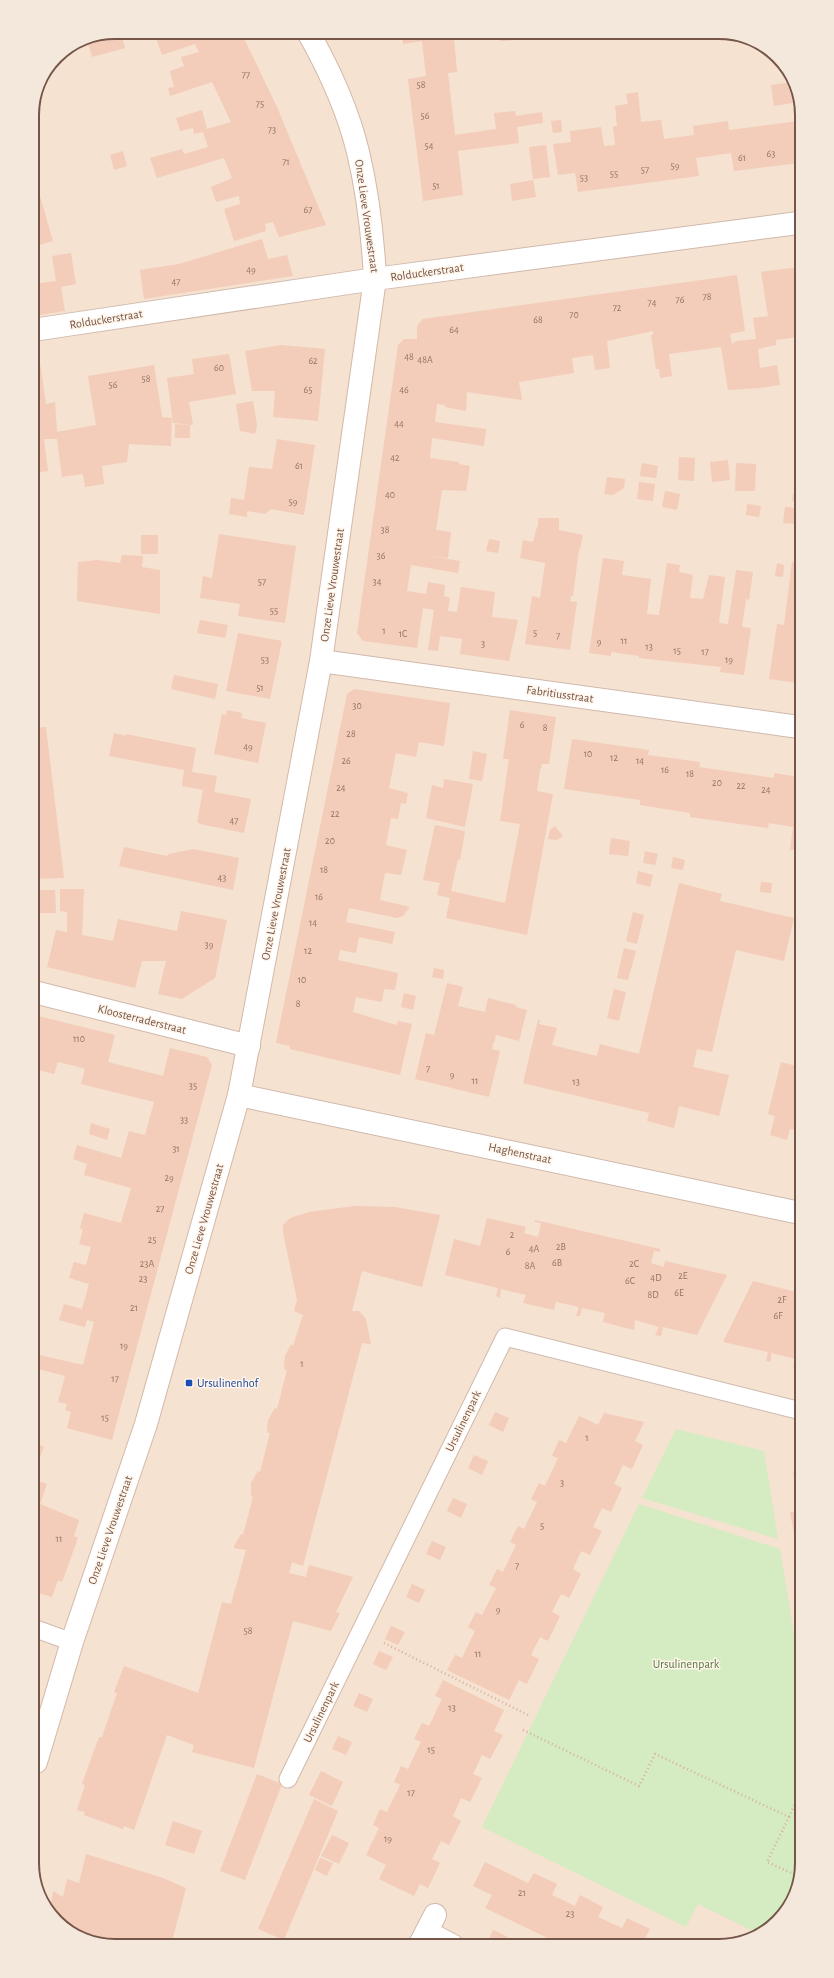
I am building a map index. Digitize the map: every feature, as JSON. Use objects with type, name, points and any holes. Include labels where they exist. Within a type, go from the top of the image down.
[{"type":"street","name":"Onze Lieve Vrouwestraat","points":[[39,1752],[72,1642],[146,1424],[239,1095],[321,661],[376,279],[372,236],[358,151],[343,105],[329,72],[312,39]]},
{"type":"street","name":"Rolduckerstraat","points":[[39,329],[376,279],[795,223]]},
{"type":"street","name":"Fabritiusstraat","points":[[321,661],[795,726]]},
{"type":"street","name":"Kloosterraderstraat","points":[[39,993],[249,1046]]},
{"type":"street","name":"Haghenstraat","points":[[239,1095],[795,1212]]},
{"type":"lane","name":"Ursulinenpark","points":[[288,1779],[505,1337],[795,1410]]},
{"type":"lane","points":[[39,1630],[72,1642]]},
{"type":"lane","points":[[427,1929],[446,1939]]},
{"type":"path","points":[[360,1632],[530,1716]]},
{"type":"path","points":[[523,1730],[639,1786],[655,1754],[789,1817]]},
{"type":"path","points":[[794,1874],[767,1862],[795,1804]]},
{"type":"shaded area","points":[[724,39],[734,40],[757,49],[773,61],[787,81],[791,90],[795,115],[795,1863],[791,1888],[782,1905],[773,1917],[753,1931],[744,1935],[734,1938],[719,1939],[110,1939],[100,1938],[81,1931],[61,1917],[49,1901],[43,1888],[39,1868],[39,110],[40,100],[47,81],[61,61],[81,47],[100,40]]},
{"type":"green space","points":[[676,1429],[764,1451],[778,1539],[642,1498]]},
{"type":"green space","name":"Ursulinenpark","points":[[639,1504],[780,1549],[795,1641],[795,1863],[791,1888],[787,1897],[773,1917],[753,1931],[698,1904],[686,1927],[482,1827]]},
{"type":"building","points":[[123,39],[125,48],[92,57],[88,44],[100,40]]},
{"type":"building","points":[[156,39],[244,39],[277,107],[326,225],[279,237],[273,222],[265,224],[266,231],[234,241],[224,209],[240,204],[239,196],[216,202],[211,187],[232,178],[224,158],[157,178],[150,158],[182,149],[184,154],[208,147],[203,132],[194,134],[193,128],[180,131],[176,118],[202,110],[207,129],[231,122],[212,82],[170,96],[168,88],[174,87],[170,71],[184,66],[181,57],[199,52],[195,44],[162,55]]},
{"type":"building","points":[[403,39],[454,39],[457,72],[448,73],[455,135],[496,129],[494,113],[515,111],[516,116],[542,112],[543,123],[517,127],[519,143],[458,151],[463,195],[423,201],[408,79],[426,76],[422,41],[403,44]]},
{"type":"building","points":[[500,39],[516,39],[516,40],[500,41]]},
{"type":"building","points":[[788,83],[794,103],[774,106],[771,85]]},
{"type":"building","points":[[638,92],[641,122],[661,120],[664,139],[694,135],[693,126],[728,121],[729,130],[795,121],[795,163],[734,171],[731,153],[696,158],[699,176],[578,192],[575,173],[558,175],[553,144],[571,142],[570,131],[601,127],[604,146],[615,145],[613,126],[617,126],[615,106],[628,104],[626,94]]},
{"type":"building","points":[[561,120],[562,132],[553,133],[551,121]]},
{"type":"building","points":[[546,145],[550,177],[533,179],[529,147]]},
{"type":"building","points":[[123,151],[127,166],[114,170],[110,155]]},
{"type":"building","points":[[533,180],[536,197],[512,201],[510,184]]},
{"type":"building","points":[[39,192],[53,241],[39,245]]},
{"type":"building","points":[[262,239],[268,259],[287,255],[293,276],[144,299],[140,270],[179,264]]},
{"type":"building","points":[[71,253],[76,284],[61,287],[65,311],[39,315],[39,283],[56,281],[52,256]]},
{"type":"building","points":[[795,267],[795,337],[776,340],[776,345],[758,349],[760,368],[777,365],[780,385],[728,390],[721,347],[669,354],[672,376],[660,378],[659,369],[656,369],[651,335],[653,335],[653,331],[607,341],[610,368],[595,370],[593,355],[572,358],[574,373],[519,382],[522,400],[467,392],[466,411],[437,404],[435,422],[486,429],[484,446],[432,438],[430,458],[459,462],[459,464],[470,466],[466,491],[442,490],[436,530],[451,532],[448,558],[431,556],[460,561],[458,573],[411,565],[407,591],[426,594],[428,582],[445,585],[444,596],[450,598],[448,611],[457,612],[461,587],[495,592],[492,617],[518,620],[509,661],[460,654],[462,639],[440,636],[438,651],[428,650],[434,610],[423,608],[417,648],[363,641],[357,633],[398,345],[404,339],[417,339],[417,326],[423,319],[737,275],[745,331],[730,334],[732,344],[736,341],[756,339],[753,318],[768,316],[761,272]]},
{"type":"building","points":[[281,345],[325,349],[318,421],[273,417],[275,391],[252,391],[245,351]]},
{"type":"building","points":[[229,354],[236,394],[189,402],[193,425],[173,423],[167,378],[194,374],[192,359]]},
{"type":"building","points":[[39,363],[46,404],[55,402],[57,432],[96,425],[88,376],[154,365],[162,417],[172,418],[171,446],[129,444],[127,462],[102,466],[104,484],[85,487],[83,474],[62,477],[57,439],[44,439],[48,471],[39,472]]},
{"type":"building","points":[[253,401],[257,425],[255,434],[240,431],[236,404]]},
{"type":"building","points":[[175,424],[190,425],[190,438],[175,438]]},
{"type":"building","points":[[277,439],[315,445],[304,515],[271,509],[265,514],[247,511],[247,517],[229,514],[231,498],[244,500],[249,467],[272,469]]},
{"type":"building","points":[[679,457],[695,458],[694,481],[678,480]]},
{"type":"building","points":[[728,460],[730,480],[712,482],[710,462]]},
{"type":"building","points":[[642,463],[658,466],[656,478],[640,476]]},
{"type":"building","points":[[736,463],[756,464],[755,491],[735,491]]},
{"type":"building","points":[[607,477],[625,479],[624,488],[613,495],[604,494]]},
{"type":"building","points":[[639,482],[655,484],[653,501],[637,499]]},
{"type":"building","points":[[665,491],[680,494],[677,510],[662,507]]},
{"type":"building","points":[[793,494],[795,494],[795,501],[792,501]]},
{"type":"building","points":[[747,504],[761,506],[759,517],[746,515]]},
{"type":"building","points":[[785,507],[795,508],[795,524],[783,523]]},
{"type":"building","points":[[538,518],[559,518],[559,530],[583,535],[579,549],[573,596],[571,596],[570,601],[577,602],[570,650],[525,644],[532,596],[540,598],[545,563],[520,558],[523,540],[533,542],[538,527]]},
{"type":"building","points":[[219,534],[296,546],[285,623],[238,616],[240,604],[200,598],[203,576],[212,578]]},
{"type":"building","points":[[141,535],[158,535],[158,554],[141,554]]},
{"type":"building","points":[[489,539],[500,541],[498,553],[486,551]]},
{"type":"building","points":[[122,555],[143,556],[142,567],[160,570],[160,614],[77,601],[78,562],[97,560],[120,563]]},
{"type":"building","points":[[603,558],[624,561],[622,575],[651,579],[647,614],[659,615],[667,563],[680,565],[679,572],[693,575],[690,598],[703,599],[709,575],[725,577],[719,623],[728,624],[736,570],[753,572],[749,600],[746,599],[742,627],[751,628],[744,675],[720,672],[721,667],[639,658],[639,656],[611,652],[611,656],[589,653]]},
{"type":"building","points":[[792,562],[795,562],[795,682],[769,679],[777,624],[784,625]]},
{"type":"building","points":[[777,563],[784,565],[783,577],[775,576]]},
{"type":"building","points":[[200,620],[228,625],[225,638],[197,633]]},
{"type":"building","points":[[238,633],[282,641],[270,699],[226,691]]},
{"type":"building","points":[[174,675],[218,684],[215,699],[171,689]]},
{"type":"building","points":[[354,689],[450,703],[444,746],[419,742],[416,757],[396,753],[389,788],[408,793],[406,804],[401,803],[398,819],[391,818],[386,845],[407,850],[401,875],[385,873],[380,900],[410,907],[403,916],[397,918],[349,908],[346,922],[395,932],[392,944],[359,937],[356,953],[340,950],[338,960],[398,973],[395,990],[384,989],[382,1002],[356,997],[353,1012],[396,1025],[398,1021],[412,1024],[400,1075],[290,1049],[290,1046],[276,1043],[347,694]]},
{"type":"building","points":[[227,710],[242,713],[241,718],[266,723],[258,763],[214,754],[222,714],[226,715]]},
{"type":"building","points":[[510,710],[556,717],[549,764],[542,764],[537,791],[553,794],[527,935],[446,918],[450,898],[437,895],[440,883],[423,880],[435,825],[465,831],[460,860],[458,859],[451,891],[505,903],[520,824],[500,821],[509,759],[503,759]]},
{"type":"building","points":[[46,727],[64,878],[39,879],[39,728]]},
{"type":"building","points":[[114,733],[196,748],[192,772],[217,776],[214,792],[251,799],[244,833],[200,824],[197,822],[203,790],[182,786],[184,770],[109,756]]},
{"type":"building","points":[[572,739],[649,750],[648,755],[700,762],[699,767],[774,778],[774,773],[795,776],[795,856],[794,850],[790,850],[793,827],[769,823],[768,828],[690,817],[690,813],[640,805],[640,800],[564,789]]},
{"type":"building","points":[[473,751],[487,754],[482,781],[469,779]]},
{"type":"building","points":[[444,779],[473,784],[465,827],[426,818],[432,785],[443,788]]},
{"type":"building","points":[[555,826],[563,836],[557,840],[548,839],[550,830]]},
{"type":"building","points":[[611,838],[630,841],[628,856],[609,854]]},
{"type":"building","points":[[124,847],[167,856],[169,854],[193,849],[239,858],[233,890],[119,866]]},
{"type":"building","points":[[645,851],[658,854],[655,865],[643,863]]},
{"type":"building","points":[[673,857],[685,860],[683,870],[671,868]]},
{"type":"building","points":[[638,871],[653,875],[650,887],[636,883]]},
{"type":"building","points":[[761,882],[772,883],[771,893],[760,892]]},
{"type":"building","points":[[679,883],[722,894],[720,901],[794,918],[784,961],[736,950],[712,1052],[697,1049],[693,1067],[729,1075],[719,1116],[679,1106],[674,1128],[647,1121],[649,1113],[523,1083],[538,1020],[540,1020],[539,1024],[557,1028],[552,1045],[597,1056],[600,1044],[639,1054]]},
{"type":"building","points":[[60,889],[84,889],[82,935],[113,941],[118,919],[177,931],[181,911],[227,920],[215,978],[182,999],[158,994],[166,961],[142,961],[135,988],[47,967],[56,930],[67,932],[67,912],[60,911]]},
{"type":"building","points":[[39,890],[55,890],[56,913],[39,913]]},
{"type":"building","points":[[633,912],[644,915],[637,944],[626,941]]},
{"type":"building","points":[[624,948],[636,951],[628,980],[617,978]]},
{"type":"building","points":[[434,968],[444,970],[443,979],[432,977]]},
{"type":"building","points":[[447,983],[463,987],[458,1006],[485,1012],[488,998],[516,1005],[516,1007],[527,1010],[519,1041],[496,1035],[492,1049],[500,1051],[489,1097],[415,1079],[426,1033],[434,1035]]},
{"type":"building","points":[[614,989],[626,992],[619,1021],[607,1018]]},
{"type":"building","points":[[404,993],[416,996],[413,1010],[401,1007]]},
{"type":"building","points":[[39,1016],[115,1035],[108,1062],[163,1076],[170,1048],[207,1057],[212,1065],[112,1440],[67,1428],[71,1412],[65,1410],[67,1404],[58,1402],[65,1376],[39,1369],[39,1355],[83,1365],[94,1322],[87,1320],[85,1327],[59,1320],[64,1304],[82,1309],[89,1284],[69,1278],[74,1262],[86,1265],[91,1247],[79,1244],[83,1230],[80,1228],[84,1213],[121,1223],[131,1188],[84,1175],[87,1164],[73,1159],[77,1145],[121,1158],[129,1131],[145,1135],[154,1102],[81,1084],[85,1069],[75,1066],[58,1062],[54,1074],[39,1070]]},
{"type":"building","points":[[781,1062],[795,1066],[795,1130],[790,1129],[787,1140],[770,1135],[775,1116],[768,1114]]},
{"type":"building","points":[[91,1123],[110,1129],[107,1140],[89,1134]]},
{"type":"building","points":[[354,1206],[395,1207],[440,1215],[422,1287],[362,1271],[352,1311],[359,1311],[366,1319],[371,1344],[362,1343],[303,1566],[292,1562],[289,1573],[306,1577],[309,1565],[353,1577],[336,1612],[340,1613],[331,1631],[293,1621],[254,1768],[192,1752],[194,1745],[167,1735],[134,1830],[124,1826],[123,1829],[84,1815],[85,1812],[77,1810],[85,1785],[82,1784],[99,1737],[102,1737],[117,1693],[114,1692],[124,1666],[198,1693],[222,1602],[231,1604],[246,1550],[234,1548],[234,1546],[241,1534],[243,1535],[253,1497],[251,1496],[251,1483],[258,1471],[260,1472],[270,1433],[268,1433],[267,1430],[268,1420],[275,1408],[277,1409],[287,1370],[285,1370],[284,1366],[285,1356],[291,1344],[293,1346],[303,1315],[294,1311],[297,1300],[283,1232],[283,1225],[290,1218],[309,1212]]},
{"type":"building","points":[[487,1218],[526,1227],[524,1233],[538,1237],[541,1223],[535,1222],[535,1220],[660,1249],[660,1252],[654,1251],[651,1263],[664,1267],[665,1261],[727,1275],[697,1335],[663,1327],[661,1336],[655,1335],[659,1327],[635,1320],[634,1330],[603,1322],[605,1313],[582,1308],[580,1316],[576,1316],[579,1307],[556,1302],[554,1310],[523,1303],[526,1295],[501,1289],[501,1298],[496,1296],[498,1288],[445,1275],[454,1239],[480,1246]]},
{"type":"building","points":[[753,1281],[795,1292],[795,1359],[771,1353],[771,1362],[766,1361],[768,1352],[723,1342]]},
{"type":"building","points":[[495,1412],[509,1418],[503,1432],[489,1425]]},
{"type":"building","points":[[604,1413],[644,1422],[635,1441],[643,1445],[632,1469],[623,1465],[614,1484],[622,1488],[611,1512],[602,1508],[593,1527],[602,1531],[590,1555],[581,1551],[573,1569],[581,1574],[569,1598],[561,1594],[552,1612],[560,1616],[548,1641],[540,1637],[531,1655],[539,1659],[527,1684],[519,1680],[509,1700],[447,1670],[455,1655],[462,1658],[475,1631],[468,1627],[476,1612],[482,1615],[496,1588],[489,1585],[497,1569],[503,1572],[516,1545],[510,1542],[518,1526],[524,1529],[537,1502],[531,1499],[539,1483],[545,1486],[558,1458],[552,1456],[559,1440],[566,1443],[579,1416],[598,1425]]},
{"type":"building","points":[[39,1445],[44,1447],[39,1459]]},
{"type":"building","points":[[474,1455],[488,1461],[482,1475],[468,1468]]},
{"type":"building","points":[[793,1471],[795,1472],[795,1484]]},
{"type":"building","points":[[39,1481],[47,1484],[40,1504],[79,1520],[74,1536],[78,1538],[62,1582],[58,1580],[52,1597],[39,1593]]},
{"type":"building","points":[[453,1498],[467,1504],[461,1518],[447,1511]]},
{"type":"building","points":[[795,1511],[795,1539],[790,1512]]},
{"type":"building","points":[[432,1541],[446,1547],[440,1560],[426,1554]]},
{"type":"building","points":[[412,1584],[425,1590],[419,1603],[406,1597]]},
{"type":"building","points":[[391,1626],[405,1632],[398,1645],[385,1639]]},
{"type":"building","points":[[379,1651],[393,1657],[386,1670],[373,1664]]},
{"type":"building","points":[[443,1680],[504,1710],[494,1731],[503,1735],[490,1759],[482,1755],[473,1774],[482,1778],[470,1802],[461,1798],[453,1816],[461,1821],[449,1845],[441,1841],[432,1859],[440,1863],[428,1888],[420,1884],[414,1896],[379,1879],[386,1865],[366,1855],[379,1828],[373,1825],[380,1809],[387,1812],[400,1785],[394,1782],[401,1766],[408,1769],[421,1742],[414,1739],[422,1723],[429,1726],[442,1699],[435,1696]]},
{"type":"building","points":[[359,1693],[373,1699],[367,1712],[353,1706]]},
{"type":"building","points":[[338,1736],[352,1742],[346,1755],[332,1749]]},
{"type":"building","points":[[321,1771],[343,1782],[332,1806],[309,1795]]},
{"type":"building","points":[[257,1774],[282,1784],[245,1880],[220,1871]]},
{"type":"building","points":[[314,1799],[338,1811],[284,1939],[258,1929]]},
{"type":"building","points":[[173,1821],[202,1831],[194,1854],[165,1845]]},
{"type":"building","points":[[332,1835],[349,1843],[339,1864],[321,1856]]},
{"type":"building","points":[[86,1854],[163,1878],[186,1888],[173,1939],[100,1938],[77,1929],[61,1917],[51,1904],[53,1891],[63,1897],[67,1879],[79,1883]]},
{"type":"building","points":[[320,1858],[333,1863],[327,1876],[315,1870]]},
{"type":"building","points":[[485,1862],[528,1883],[534,1873],[557,1884],[552,1895],[575,1906],[580,1895],[603,1907],[598,1917],[622,1928],[627,1918],[650,1929],[645,1939],[550,1939],[485,1908],[492,1895],[473,1886]]},
{"type":"building","points":[[493,1930],[508,1937],[507,1939],[489,1939]]},
{"type":"place","name":"Ursulinenhof","points":[[189,1383]]}]
